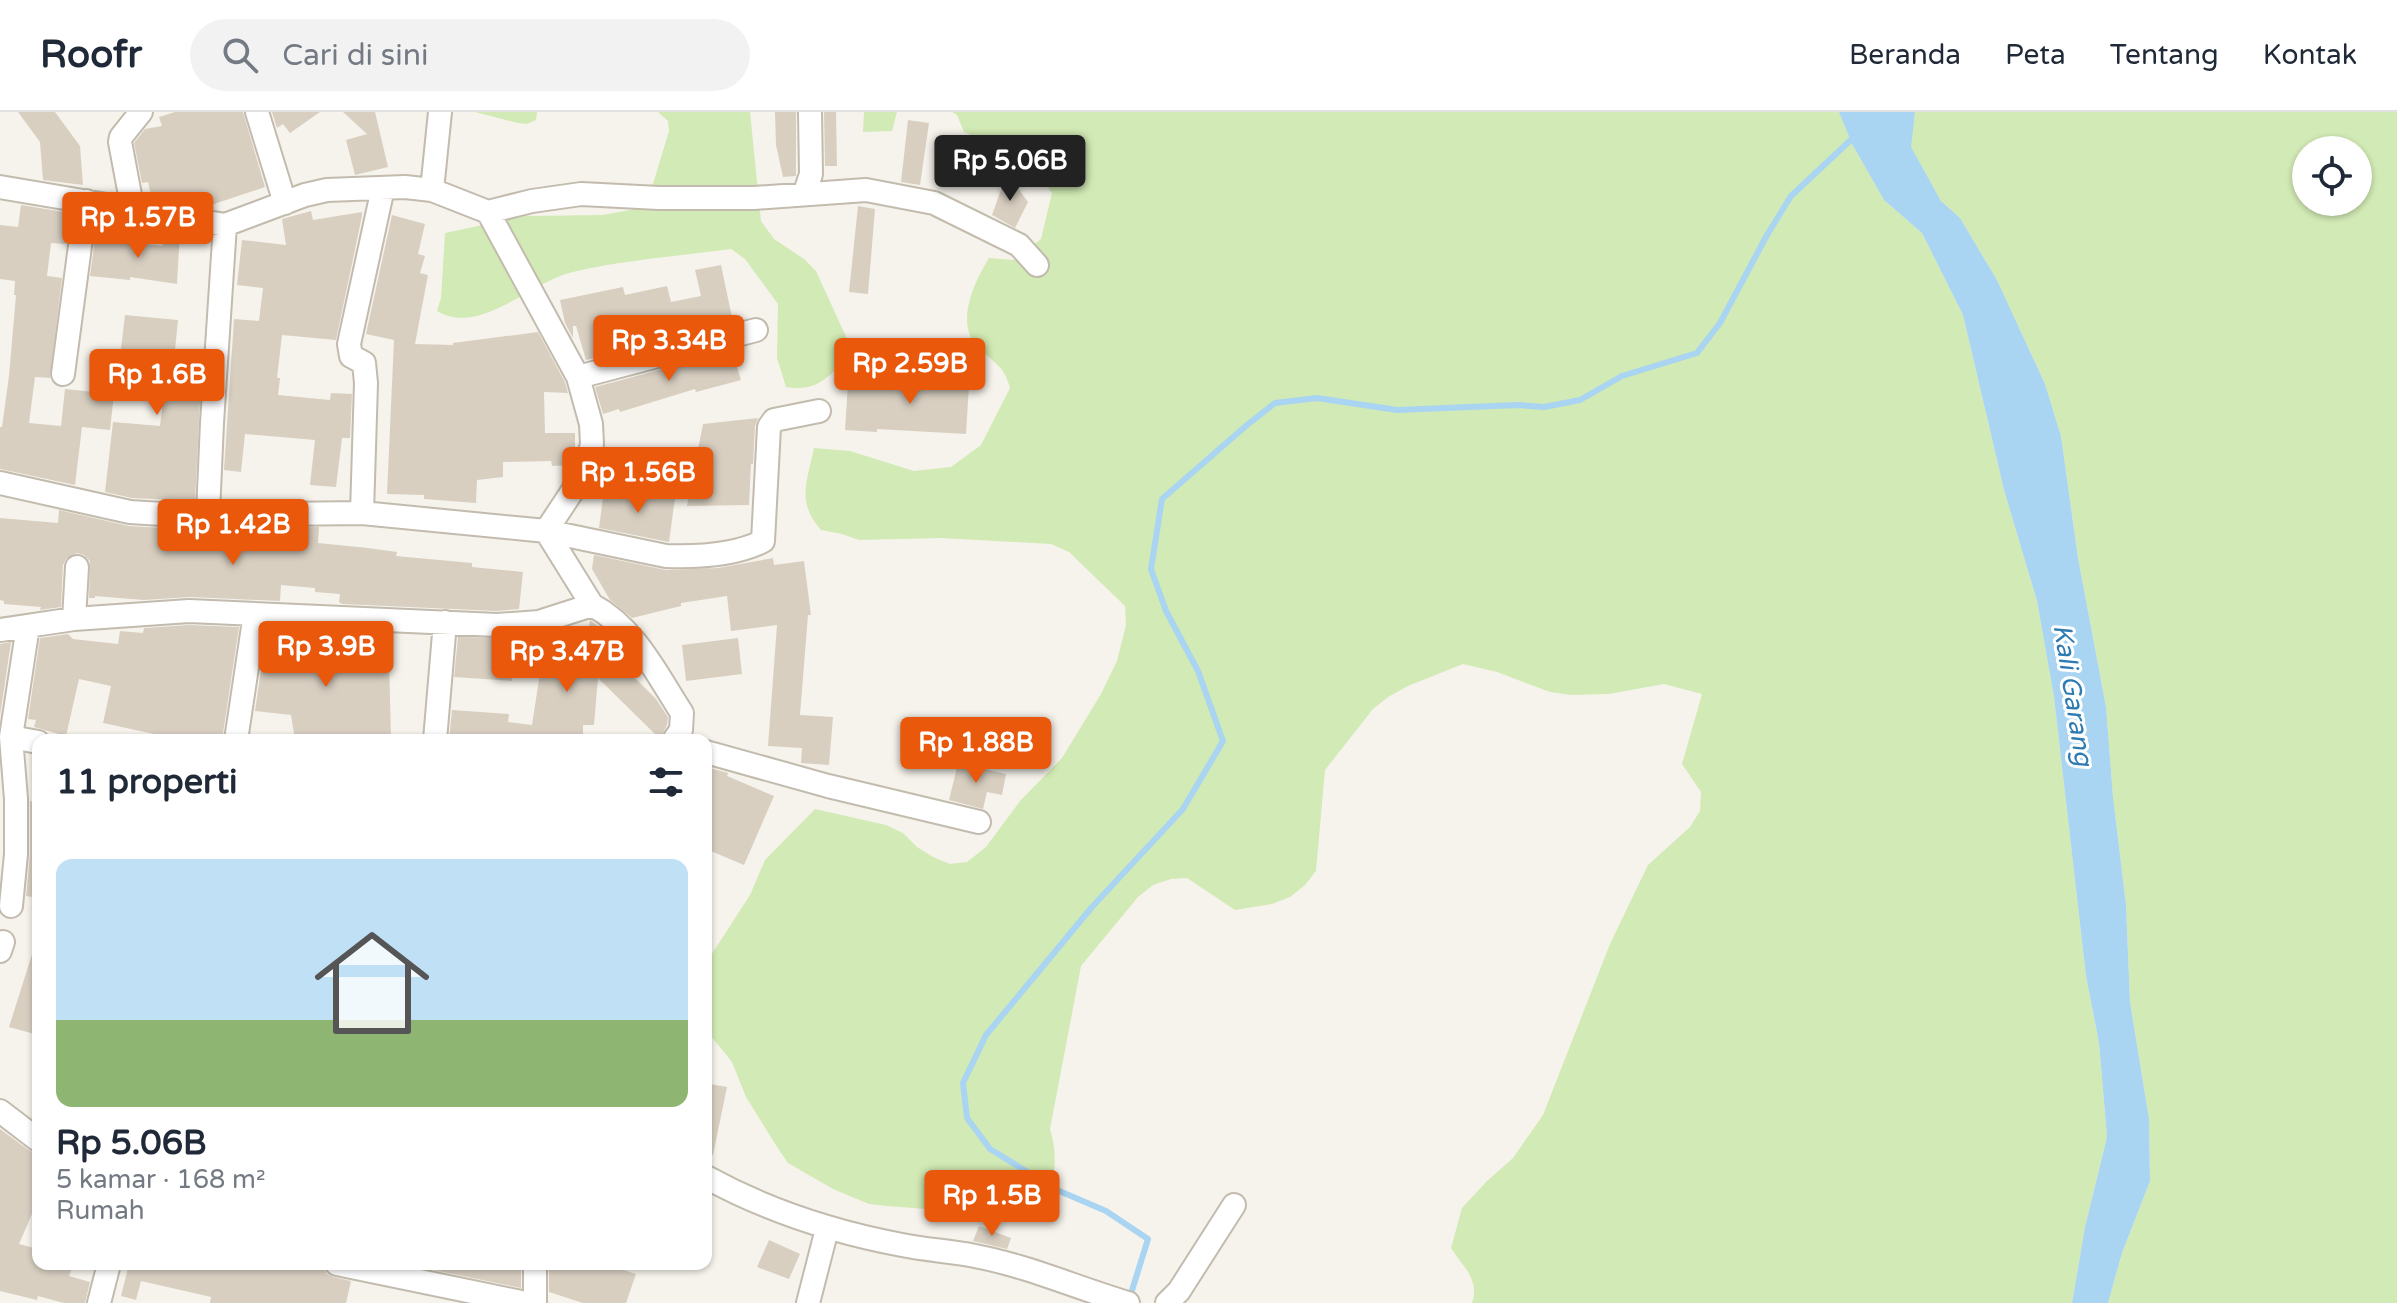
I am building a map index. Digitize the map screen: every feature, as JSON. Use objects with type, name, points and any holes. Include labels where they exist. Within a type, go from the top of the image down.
[{"type":"street","points":[[133,211],[120,142],[141,112]]},
{"type":"street","points":[[257,112],[285,203]]},
{"type":"street","points":[[432,190],[440,112]]},
{"type":"street","points":[[805,192],[811,174],[810,112]]},
{"type":"street","points":[[0,187],[225,225],[327,190],[432,190],[488,212],[532,201],[581,194],[754,198],[866,190],[934,203],[1019,245],[1037,265]]},
{"type":"street","points":[[362,513],[365,364],[351,356],[349,344],[383,188]]},
{"type":"street","points":[[63,374],[86,201]]},
{"type":"street","points":[[488,212],[578,377],[591,424],[592,444],[585,472],[546,531]]},
{"type":"street","points":[[208,513],[225,225]]},
{"type":"street","points":[[578,377],[756,330]]},
{"type":"street","points":[[0,483],[130,512],[179,515],[362,513],[546,531],[666,556],[686,557],[750,547],[763,541],[769,427],[774,420],[819,411]]},
{"type":"street","points":[[546,531],[592,605],[611,615],[629,632],[682,713],[678,734]]},
{"type":"street","points":[[74,619],[77,567]]},
{"type":"street","points":[[0,630],[74,619],[189,611],[497,625],[539,622],[592,605]]},
{"type":"street","points":[[237,734],[255,614]]},
{"type":"street","points":[[436,734],[445,622]]},
{"type":"street","points":[[11,906],[16,854],[16,799],[11,737],[28,626]]},
{"type":"street","points":[[11,737],[32,741]]},
{"type":"street","points":[[712,754],[828,786],[979,822]]},
{"type":"street","points":[[0,1111],[32,1135]]},
{"type":"street","points":[[712,1180],[751,1201],[827,1229],[977,1256],[1058,1278],[1128,1303]]},
{"type":"street","points":[[1167,1303],[1179,1291],[1234,1205]]},
{"type":"street","points":[[808,1303],[827,1229]]},
{"type":"street","points":[[99,1303],[107,1270]]},
{"type":"street","points":[[365,1270],[526,1303]]},
{"type":"street","points":[[535,1270],[535,1303]]},
{"type":"green space","points":[[475,112],[537,112],[536,120],[527,124]]},
{"type":"green space","points":[[658,112],[750,112],[761,221],[774,239],[816,271],[848,341],[850,358],[821,382],[807,387],[786,387],[777,358],[778,304],[745,259],[731,249],[573,272],[557,277],[505,305],[470,317],[453,317],[437,311],[441,298],[445,233],[526,216],[603,215],[646,207],[669,131],[668,121]]},
{"type":"green space","points":[[864,112],[897,112],[892,131],[863,132]]},
{"type":"green space","points":[[952,112],[1839,112],[1852,144],[1884,200],[1922,233],[1963,315],[2004,490],[2037,601],[2054,697],[2086,976],[2099,1043],[2107,1137],[2085,1227],[2072,1303],[1472,1303],[1472,1280],[1451,1248],[1462,1208],[1513,1158],[1543,1115],[1610,944],[1648,865],[1690,827],[1700,811],[1701,792],[1682,764],[1702,694],[1664,684],[1609,694],[1571,695],[1550,692],[1497,672],[1463,664],[1408,686],[1373,709],[1325,770],[1316,871],[1290,897],[1272,904],[1235,910],[1187,878],[1153,885],[1138,897],[1081,966],[1050,1129],[1055,1156],[1052,1183],[1036,1191],[999,1200],[926,1209],[869,1204],[833,1189],[788,1163],[746,1097],[732,1062],[712,1037],[712,954],[750,895],[765,860],[815,809],[886,825],[903,833],[933,857],[950,864],[967,862],[986,847],[1020,801],[1062,758],[1117,661],[1126,625],[1125,606],[1069,552],[1051,544],[941,538],[859,540],[821,530],[808,510],[806,491],[814,448],[850,451],[914,471],[951,467],[981,445],[1010,388],[1002,370],[977,347],[969,333],[970,300],[989,258],[1014,260],[1041,239],[1052,193],[1023,164],[964,132],[957,115]]},
{"type":"green space","points":[[1915,112],[2397,112],[2397,1303],[2108,1303],[2122,1253],[2150,1181],[2149,1119],[2130,1002],[2126,905],[2106,707],[2078,558],[2061,436],[2045,384],[1997,280],[1960,218],[1941,201],[1910,146]]},
{"type":"water","name":"Kali Garang","points":[[1839,112],[1915,112],[1911,147],[1941,201],[1960,218],[1997,280],[2045,384],[2061,436],[2078,558],[2106,707],[2126,905],[2130,1002],[2149,1119],[2150,1181],[2122,1253],[2108,1303],[2072,1303],[2085,1227],[2107,1137],[2099,1043],[2086,976],[2054,697],[2037,601],[2004,490],[1963,315],[1922,233],[1884,200],[1852,144]]},
{"type":"building","points":[[18,112],[55,112],[80,146],[83,185],[43,180],[40,142]]},
{"type":"building","points":[[175,112],[243,112],[265,187],[205,207],[152,199],[148,182],[142,183],[134,143],[145,129],[162,126],[159,117]]},
{"type":"building","points":[[272,112],[320,112],[290,133],[283,124],[277,128]]},
{"type":"building","points":[[343,112],[375,112],[388,167],[355,175],[346,140],[367,134]]},
{"type":"building","points":[[775,112],[796,112],[796,176],[783,177],[776,145]]},
{"type":"building","points":[[824,112],[836,112],[837,166],[825,166]]},
{"type":"building","points":[[908,120],[929,123],[920,185],[901,182]]},
{"type":"building","points":[[1007,173],[1028,202],[1015,228],[992,215]]},
{"type":"building","points":[[21,205],[70,213],[66,244],[51,243],[47,276],[62,278],[50,378],[35,377],[29,423],[61,426],[65,389],[114,394],[110,430],[82,427],[75,485],[0,469],[0,427],[9,376],[16,295],[15,281],[0,279],[0,225],[18,227]]},
{"type":"building","points":[[858,206],[875,209],[868,294],[849,292]]},
{"type":"building","points":[[311,211],[313,220],[362,212],[336,340],[282,335],[277,378],[280,378],[278,395],[330,400],[331,393],[352,394],[350,438],[342,438],[336,487],[310,485],[315,440],[245,434],[241,472],[224,470],[234,319],[259,321],[263,288],[237,285],[242,240],[286,245],[282,219]]},
{"type":"building","points":[[392,215],[425,224],[418,254],[425,256],[420,273],[428,275],[415,344],[453,345],[538,332],[568,393],[544,392],[545,433],[575,433],[572,465],[552,466],[551,461],[503,462],[503,477],[477,480],[476,503],[424,499],[424,495],[387,494],[394,340],[366,334]]},
{"type":"building","points":[[180,232],[177,284],[130,277],[130,280],[90,276],[95,239],[163,246],[160,233]]},
{"type":"building","points":[[721,265],[733,322],[586,360],[576,326],[573,326],[573,338],[565,323],[560,300],[623,287],[625,295],[667,286],[671,302],[701,296],[695,270]]},
{"type":"building","points":[[125,315],[178,320],[174,360],[202,363],[195,501],[132,498],[105,492],[113,422],[160,426],[165,387],[117,382]]},
{"type":"building","points":[[739,349],[733,354],[741,380],[603,414],[595,387]]},
{"type":"building","points":[[955,369],[963,385],[969,385],[966,434],[845,430],[848,383],[883,385],[884,380],[918,382]]},
{"type":"building","points":[[758,418],[749,505],[687,506],[703,424]]},
{"type":"building","points":[[604,490],[675,498],[669,542],[599,528]]},
{"type":"building","points":[[59,510],[129,526],[179,529],[319,527],[318,543],[523,572],[519,609],[497,611],[342,604],[339,602],[340,594],[281,585],[280,601],[190,597],[144,600],[89,598],[90,561],[77,553],[66,559],[63,565],[61,607],[40,610],[41,607],[4,604],[0,600],[0,518],[58,523]]},
{"type":"building","points":[[594,555],[666,570],[718,568],[773,558],[774,565],[804,561],[811,615],[808,615],[800,715],[833,717],[829,765],[801,763],[802,748],[768,746],[777,625],[731,631],[727,596],[681,603],[681,606],[632,618],[610,600],[592,569]]},
{"type":"building","points":[[590,620],[611,637],[609,652],[656,699],[668,717],[662,734],[655,734],[598,678],[594,725],[583,725],[583,734],[450,734],[452,710],[509,714],[508,722],[532,725],[546,634],[563,629],[588,633]]},
{"type":"building","points":[[189,625],[239,627],[223,734],[154,734],[103,723],[111,686],[79,679],[66,734],[34,727],[36,720],[28,719],[40,638],[68,634],[73,639],[118,644],[120,631],[143,633],[144,628]]},
{"type":"building","points":[[289,630],[307,630],[308,652],[344,651],[343,632],[358,633],[359,656],[389,656],[391,734],[294,734],[291,715],[255,711],[266,635],[290,634]]},
{"type":"building","points":[[458,637],[516,638],[512,681],[454,677]]},
{"type":"building","points":[[738,638],[742,674],[686,681],[682,645]]},
{"type":"building","points":[[11,642],[0,716],[0,644]]},
{"type":"building","points":[[958,763],[1006,774],[1002,795],[987,792],[983,809],[949,800]]},
{"type":"building","points":[[712,769],[728,773],[727,776],[774,796],[744,865],[712,852]]},
{"type":"building","points":[[30,801],[32,897],[26,896]]},
{"type":"building","points":[[32,954],[32,1033],[9,1027]]},
{"type":"building","points":[[712,1084],[727,1087],[712,1155]]},
{"type":"building","points":[[0,1129],[32,1152],[32,1214],[19,1244],[32,1247],[32,1270],[72,1270],[69,1276],[90,1282],[85,1303],[64,1303],[38,1296],[37,1300],[0,1291]]},
{"type":"building","points":[[979,1226],[1011,1238],[1007,1249],[973,1241]]},
{"type":"building","points":[[769,1240],[800,1254],[789,1279],[757,1267]]},
{"type":"building","points":[[128,1270],[325,1270],[333,1277],[351,1281],[346,1303],[210,1303],[211,1297],[141,1281],[136,1300],[121,1296]]},
{"type":"building","points":[[433,1270],[521,1270],[521,1288]]},
{"type":"building","points":[[549,1270],[624,1270],[636,1274],[626,1303],[583,1303],[549,1292]]},
{"type":"waterway","points":[[1129,1300],[1148,1239],[1106,1211],[1057,1190],[990,1149],[967,1118],[963,1083],[986,1035],[1092,907],[1183,809],[1223,741],[1198,671],[1166,611],[1151,569],[1162,499],[1275,403],[1317,398],[1397,410],[1518,405],[1544,407],[1580,400],[1622,376],[1697,353],[1720,323],[1791,196],[1854,137]]}]
